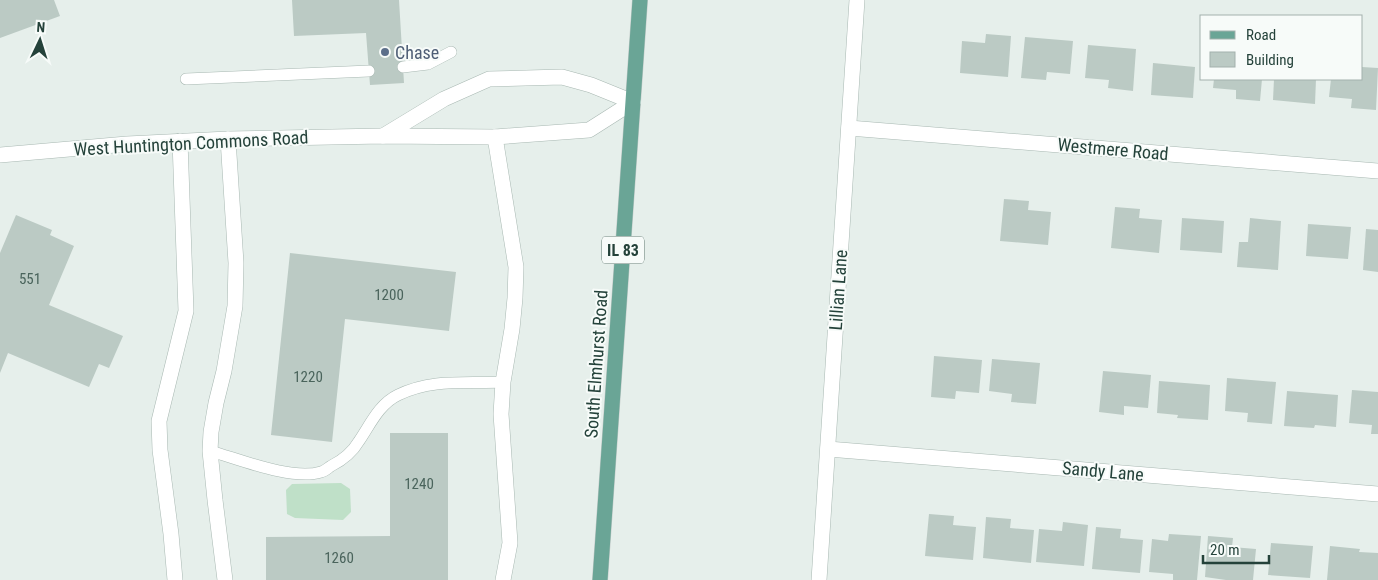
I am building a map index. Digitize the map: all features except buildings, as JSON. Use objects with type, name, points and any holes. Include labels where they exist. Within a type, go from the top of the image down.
[{"type":"main road","name":"South Elmhurst Road","points":[[600,580],[640,0]]},
{"type":"street","name":"Lillian Lane","points":[[819,580],[857,0]]},
{"type":"street","points":[[383,136],[444,98],[489,79],[562,77],[591,85],[633,102]]},
{"type":"street","name":"West Huntington Commons Road","points":[[0,155],[180,141],[383,136],[495,137],[589,130],[633,102]]},
{"type":"street","name":"Westmere Road","points":[[849,128],[1378,171]]},
{"type":"street","points":[[495,137],[516,266],[512,329],[503,382],[501,414],[510,543],[503,580]]},
{"type":"street","points":[[225,580],[214,500],[210,451],[211,432],[224,371],[234,306],[236,263],[228,139]]},
{"type":"street","points":[[175,580],[160,450],[160,421],[186,312],[180,141]]},
{"type":"street","name":"Sandy Lane","points":[[828,449],[1378,494]]},
{"type":"lane","points":[[403,67],[428,64],[451,52]]},
{"type":"lane","points":[[186,79],[369,71]]},
{"type":"lane","points":[[210,451],[277,471],[301,474],[322,472],[344,459],[354,450],[382,407],[396,396],[435,383],[503,382]]},
{"type":"green space","points":[[341,483],[350,489],[351,512],[343,520],[295,518],[287,514],[286,490],[292,484]]},
{"type":"place","name":"Chase","points":[[385,52]]}]
